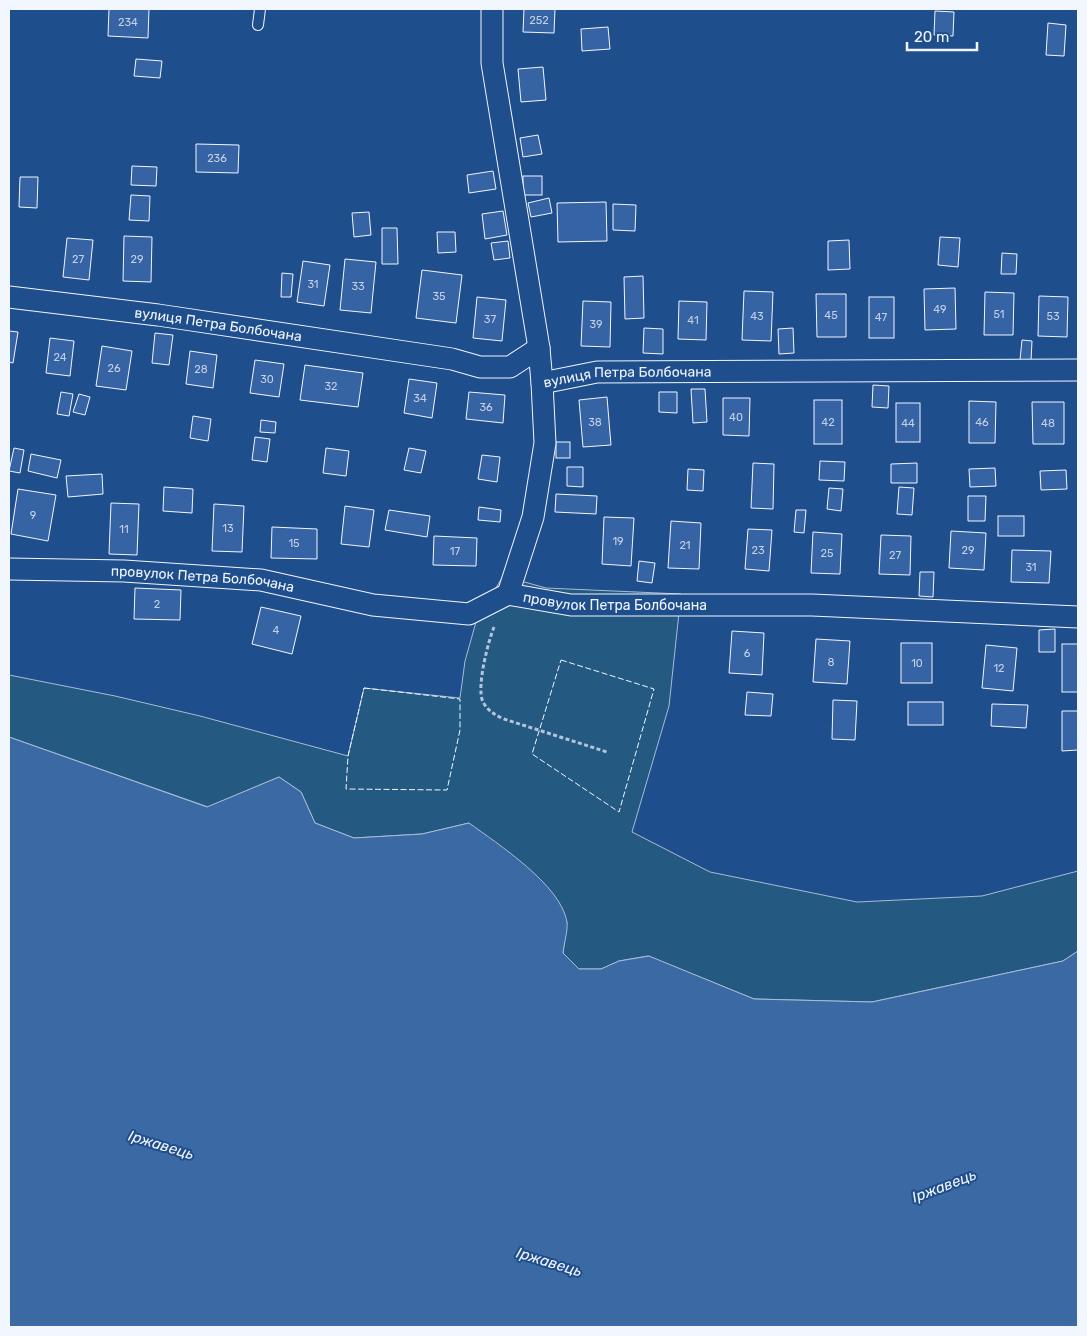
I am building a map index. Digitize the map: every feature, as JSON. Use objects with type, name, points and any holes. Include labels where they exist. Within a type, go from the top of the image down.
[{"type":"street","points":[[492,9],[492,63],[539,348]]},
{"type":"street","name":"вулиця Петра Болбочана","points":[[9,297],[187,319],[452,358],[480,367],[510,367],[539,348],[542,383],[597,372],[1078,370]]},
{"type":"street","points":[[508,594],[533,517],[545,443],[542,383]]},
{"type":"street","name":"провулок Петра Болбочана","points":[[9,569],[124,571],[261,580],[373,605],[469,614],[508,594],[571,605],[812,605],[1078,617]]},
{"type":"lane","points":[[258,25],[260,9]]},
{"type":"path","points":[[508,594],[492,632],[482,673],[482,700],[490,712],[504,719],[607,752]]},
{"type":"shaded area","points":[[503,576],[546,588],[681,594],[669,706],[632,832],[710,872],[857,902],[982,896],[1078,871],[1078,951],[1063,961],[872,1002],[754,999],[648,956],[619,961],[601,969],[579,969],[563,953],[567,922],[469,823],[422,834],[354,838],[315,823],[301,792],[279,777],[208,807],[9,737],[9,675],[115,696],[200,716],[348,756],[364,688],[460,698],[465,661],[476,622]]},
{"type":"water","name":"Іржавець","points":[[9,737],[207,807],[279,777],[301,792],[315,823],[354,838],[422,834],[469,823],[527,866],[553,894],[562,908],[567,922],[563,953],[579,969],[601,969],[619,961],[649,956],[754,999],[872,1002],[1063,961],[1078,951],[1078,1327],[9,1327]]},
{"type":"building","points":[[109,9],[149,9],[148,38],[108,36]]},
{"type":"building","points":[[524,9],[555,9],[554,33],[523,32]]},
{"type":"building","points":[[935,11],[954,12],[953,36],[934,35]]},
{"type":"building","points":[[1048,23],[1066,25],[1064,56],[1046,55]]},
{"type":"building","points":[[608,27],[610,49],[582,51],[581,29]]},
{"type":"building","points":[[136,59],[162,61],[160,78],[134,76]]},
{"type":"building","points":[[543,67],[546,100],[521,102],[518,69]]},
{"type":"building","points":[[538,135],[542,154],[523,157],[520,138]]},
{"type":"building","points":[[196,144],[239,145],[238,173],[196,172]]},
{"type":"building","points":[[132,166],[157,167],[156,186],[131,185]]},
{"type":"building","points":[[493,171],[496,189],[469,193],[467,175]]},
{"type":"building","points":[[523,176],[542,176],[542,195],[523,195]]},
{"type":"building","points":[[20,177],[38,177],[37,208],[19,207]]},
{"type":"building","points":[[131,195],[150,196],[149,221],[129,220]]},
{"type":"building","points":[[549,198],[552,213],[531,217],[528,203]]},
{"type":"building","points":[[606,202],[607,241],[558,242],[557,203]]},
{"type":"building","points":[[613,204],[636,205],[635,231],[613,230]]},
{"type":"building","points":[[503,211],[507,235],[485,239],[482,214]]},
{"type":"building","points":[[369,212],[371,235],[354,237],[352,213]]},
{"type":"building","points":[[382,228],[397,228],[398,264],[382,264]]},
{"type":"building","points":[[437,232],[455,232],[456,252],[438,253]]},
{"type":"building","points":[[124,236],[152,237],[151,282],[123,281]]},
{"type":"building","points":[[940,237],[960,238],[958,267],[938,265]]},
{"type":"building","points":[[67,238],[93,240],[89,280],[63,277]]},
{"type":"building","points":[[849,240],[850,269],[828,270],[828,241]]},
{"type":"building","points":[[508,241],[510,258],[494,260],[491,243]]},
{"type":"building","points":[[1002,253],[1017,254],[1016,274],[1001,274]]},
{"type":"building","points":[[345,259],[376,262],[371,313],[340,310]]},
{"type":"building","points":[[303,261],[330,265],[324,306],[297,302]]},
{"type":"building","points":[[422,270],[462,275],[456,323],[416,318]]},
{"type":"building","points":[[282,273],[293,274],[291,297],[281,297]]},
{"type":"building","points":[[643,276],[644,318],[625,319],[624,277]]},
{"type":"building","points":[[955,288],[956,329],[925,330],[924,289]]},
{"type":"building","points":[[744,291],[773,292],[771,341],[742,340]]},
{"type":"building","points":[[985,292],[1014,293],[1013,335],[984,335]]},
{"type":"building","points":[[816,294],[846,294],[846,337],[817,337]]},
{"type":"building","points":[[1039,296],[1068,297],[1067,337],[1038,336]]},
{"type":"building","points":[[477,297],[506,300],[502,341],[473,338]]},
{"type":"building","points":[[869,297],[894,297],[894,338],[869,338]]},
{"type":"building","points":[[583,301],[611,302],[610,347],[581,346]]},
{"type":"building","points":[[679,301],[707,302],[706,340],[678,339]]},
{"type":"building","points":[[644,328],[663,329],[663,354],[643,353]]},
{"type":"building","points":[[793,328],[794,353],[779,354],[778,329]]},
{"type":"building","points":[[9,331],[18,332],[13,363],[9,362]]},
{"type":"building","points":[[155,333],[173,335],[169,365],[152,363]]},
{"type":"building","points":[[50,338],[74,341],[70,376],[46,373]]},
{"type":"building","points":[[1022,340],[1032,341],[1031,361],[1020,360]]},
{"type":"building","points":[[102,346],[132,351],[126,390],[96,386]]},
{"type":"building","points":[[190,351],[217,355],[213,388],[186,384]]},
{"type":"building","points":[[255,360],[284,364],[279,397],[250,393]]},
{"type":"building","points":[[305,365],[363,373],[358,407],[300,400]]},
{"type":"building","points":[[409,379],[437,383],[432,418],[404,413]]},
{"type":"building","points":[[873,385],[889,386],[888,408],[872,407]]},
{"type":"building","points":[[691,389],[705,389],[707,422],[693,423]]},
{"type":"building","points":[[61,392],[73,394],[69,416],[57,414]]},
{"type":"building","points":[[469,392],[505,395],[503,423],[466,419]]},
{"type":"building","points":[[659,392],[677,392],[677,413],[659,412]]},
{"type":"building","points":[[79,394],[90,397],[85,415],[73,412]]},
{"type":"building","points":[[607,397],[611,445],[583,447],[579,400]]},
{"type":"building","points":[[723,398],[750,398],[749,436],[723,435]]},
{"type":"building","points":[[814,400],[842,400],[842,444],[814,444]]},
{"type":"building","points":[[969,401],[996,402],[995,443],[969,443]]},
{"type":"building","points":[[1032,402],[1064,402],[1064,444],[1033,444]]},
{"type":"building","points":[[896,403],[920,403],[920,442],[896,442]]},
{"type":"building","points":[[193,416],[211,419],[208,441],[190,438]]},
{"type":"building","points":[[261,420],[276,422],[275,433],[260,432]]},
{"type":"building","points":[[255,437],[270,439],[267,462],[252,460]]},
{"type":"building","points":[[556,442],[570,442],[570,458],[556,458]]},
{"type":"building","points":[[14,448],[24,450],[20,473],[9,471]]},
{"type":"building","points":[[326,448],[349,451],[346,476],[323,473]]},
{"type":"building","points":[[409,448],[426,451],[421,473],[404,470]]},
{"type":"building","points":[[31,454],[61,460],[57,478],[28,471]]},
{"type":"building","points":[[482,455],[500,457],[497,482],[478,479]]},
{"type":"building","points":[[820,461],[845,462],[844,481],[819,480]]},
{"type":"building","points":[[753,463],[774,464],[773,509],[751,508]]},
{"type":"building","points":[[917,463],[917,483],[891,483],[891,464]]},
{"type":"building","points":[[567,467],[583,467],[583,487],[567,486]]},
{"type":"building","points":[[995,468],[996,486],[970,487],[969,469]]},
{"type":"building","points":[[688,469],[704,470],[703,491],[687,490]]},
{"type":"building","points":[[1066,470],[1067,489],[1041,490],[1040,471]]},
{"type":"building","points":[[102,474],[103,494],[68,497],[66,476]]},
{"type":"building","points":[[164,487],[193,489],[192,513],[163,511]]},
{"type":"building","points":[[899,487],[914,488],[912,515],[897,514]]},
{"type":"building","points":[[829,488],[843,489],[841,511],[827,509]]},
{"type":"building","points":[[18,489],[56,495],[48,541],[11,534]]},
{"type":"building","points":[[556,494],[597,496],[596,514],[555,512]]},
{"type":"building","points":[[968,496],[986,496],[985,521],[968,521]]},
{"type":"building","points":[[111,503],[139,504],[137,555],[109,554]]},
{"type":"building","points":[[214,504],[244,506],[242,552],[212,551]]},
{"type":"building","points":[[345,506],[374,510],[369,547],[341,544]]},
{"type":"building","points":[[479,507],[501,510],[500,522],[478,520]]},
{"type":"building","points":[[389,510],[430,516],[427,537],[385,530]]},
{"type":"building","points":[[796,510],[806,510],[804,533],[794,532]]},
{"type":"building","points":[[998,516],[1024,516],[1024,536],[998,536]]},
{"type":"building","points":[[604,517],[634,518],[631,566],[602,564]]},
{"type":"building","points":[[671,521],[701,523],[699,569],[668,568]]},
{"type":"building","points":[[272,527],[317,529],[317,559],[271,558]]},
{"type":"building","points":[[748,529],[772,530],[769,571],[745,569]]},
{"type":"building","points":[[951,531],[986,533],[984,570],[949,568]]},
{"type":"building","points":[[813,532],[842,534],[840,574],[811,573]]},
{"type":"building","points":[[881,535],[911,536],[910,575],[879,574]]},
{"type":"building","points":[[434,536],[477,538],[476,566],[433,565]]},
{"type":"building","points":[[1012,550],[1051,551],[1049,583],[1011,582]]},
{"type":"building","points":[[639,561],[655,563],[652,583],[637,581]]},
{"type":"building","points":[[920,572],[934,572],[933,597],[919,596]]},
{"type":"building","points":[[135,588],[181,590],[180,620],[134,619]]},
{"type":"building","points":[[261,607],[301,616],[292,654],[252,644]]},
{"type":"building","points":[[1055,629],[1055,652],[1039,652],[1039,630]]},
{"type":"building","points":[[732,631],[764,633],[762,675],[729,673]]},
{"type":"building","points":[[816,639],[850,641],[847,684],[813,682]]},
{"type":"building","points":[[901,643],[932,643],[932,683],[901,683]]},
{"type":"building","points":[[1062,644],[1078,644],[1078,692],[1062,692]]},
{"type":"building","points":[[986,645],[1017,648],[1013,691],[982,688]]},
{"type":"building","points":[[747,692],[773,694],[771,716],[745,715]]},
{"type":"building","points":[[833,700],[857,701],[855,740],[832,739]]},
{"type":"building","points":[[908,702],[943,702],[943,725],[908,725]]},
{"type":"building","points":[[992,704],[1028,705],[1026,728],[991,726]]},
{"type":"building","points":[[1062,711],[1078,711],[1078,750],[1062,751]]},
{"type":"fence","points":[[561,660],[654,689],[619,812],[532,754],[561,660]]},
{"type":"fence","points":[[364,688],[460,699],[460,730],[447,790],[346,789],[348,756],[364,688]]}]
